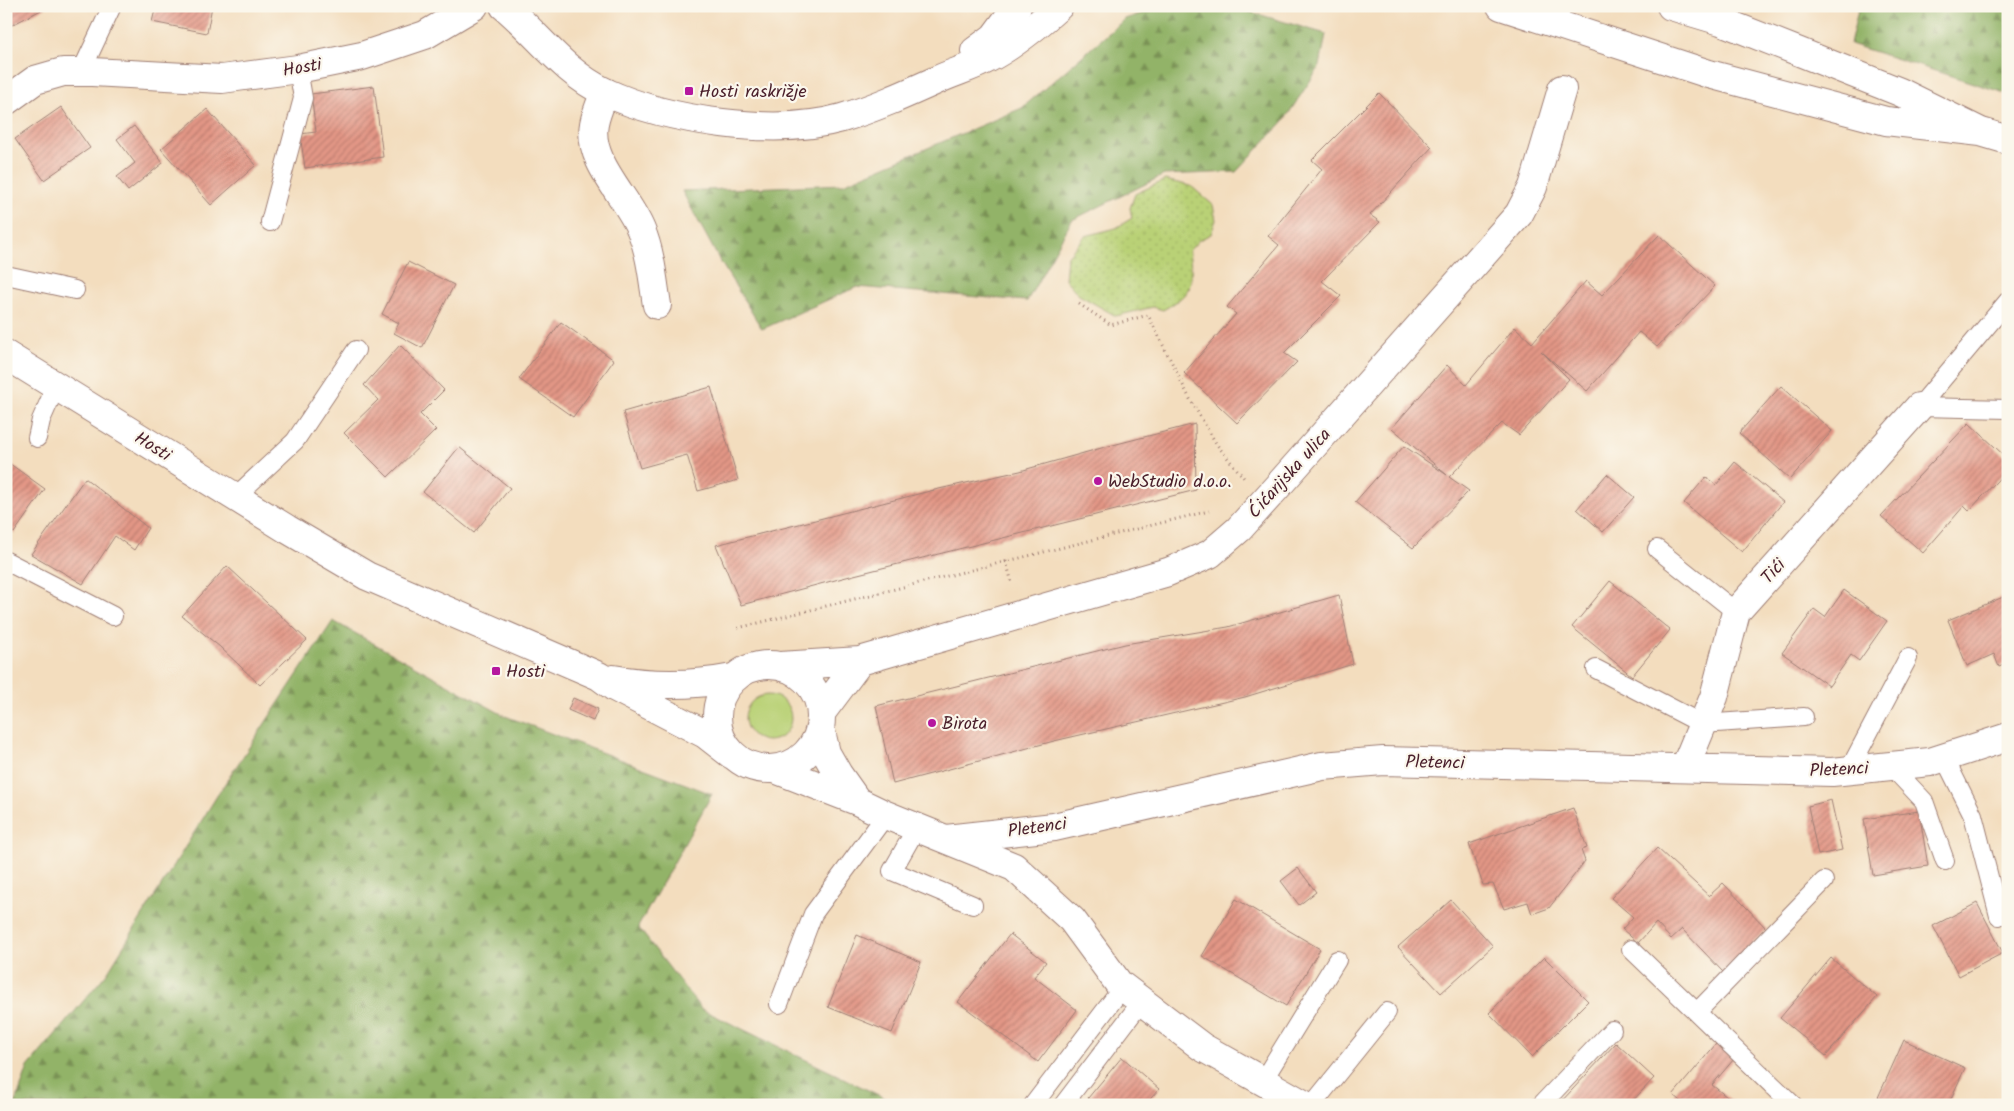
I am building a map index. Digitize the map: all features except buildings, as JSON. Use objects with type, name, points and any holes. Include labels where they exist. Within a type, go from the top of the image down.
[{"type":"street","name":"Hosti","points":[[6,101],[35,80],[63,72],[222,79],[298,69],[362,56],[425,34],[474,6]]},
{"type":"street","points":[[504,6],[552,53],[605,92],[663,112],[692,118],[739,124],[794,126],[841,118],[895,100],[936,80],[989,58],[1023,35],[1059,6]]},
{"type":"street","points":[[936,80],[994,36],[1017,6]]},
{"type":"street","points":[[1501,6],[1709,74],[1877,119],[1981,132],[2008,140]]},
{"type":"street","points":[[1671,6],[1721,22],[1900,92],[1981,132]]},
{"type":"street","name":"Ćićarijska ulica","points":[[780,666],[860,662],[1168,572],[1210,554],[1239,529],[1519,214],[1533,187],[1562,89]]},
{"type":"street","points":[[605,92],[594,125],[593,140],[596,156],[641,230],[652,267],[657,305]]},
{"type":"street","name":"Hosti","points":[[6,355],[367,576],[599,676],[614,687],[705,734],[732,755]]},
{"type":"street","name":"Tići","points":[[1684,767],[1714,697],[1736,612],[1919,407]]},
{"type":"street","points":[[821,720],[817,697],[809,683],[795,672],[780,666],[763,664],[747,669],[733,678],[722,692],[717,708],[717,725],[722,742],[732,755],[744,764],[760,769],[775,769],[791,764],[805,755],[815,742],[821,720],[860,662]]},
{"type":"street","name":"Hosti","points":[[599,676],[672,686],[705,684],[733,678]]},
{"type":"street","name":"Pletenci","points":[[821,720],[826,753],[857,801]]},
{"type":"street","points":[[1937,760],[2008,737]]},
{"type":"street","name":"Pletenci","points":[[946,839],[1054,827],[1322,766],[1383,761],[1832,772],[1937,760]]},
{"type":"street","name":"Pletenci","points":[[775,769],[857,801],[886,815],[1014,867],[1072,920],[1132,994],[1202,1047],[1305,1105]]},
{"type":"lane","points":[[81,72],[112,6]]},
{"type":"lane","points":[[270,222],[303,98],[298,69]]},
{"type":"lane","points":[[6,275],[75,290]]},
{"type":"lane","points":[[1919,407],[2008,301]]},
{"type":"lane","points":[[235,496],[295,441],[356,350]]},
{"type":"lane","points":[[37,438],[41,420],[56,386]]},
{"type":"lane","points":[[1919,407],[2008,409]]},
{"type":"lane","points":[[1657,548],[1736,612]]},
{"type":"lane","points":[[6,561],[113,616]]},
{"type":"lane","points":[[1849,770],[1908,658]]},
{"type":"lane","points":[[1596,669],[1702,724],[1804,717]]},
{"type":"lane","points":[[1937,760],[1973,815],[1998,916]]},
{"type":"lane","points":[[1891,766],[1924,801],[1945,861]]},
{"type":"lane","points":[[779,1004],[813,914],[886,815]]},
{"type":"lane","points":[[917,827],[892,871],[973,905]]},
{"type":"lane","points":[[1697,1012],[1824,881]]},
{"type":"lane","points":[[1632,949],[1793,1105]]},
{"type":"lane","points":[[1262,1082],[1337,960]]},
{"type":"lane","points":[[1033,1105],[1132,994]]},
{"type":"lane","points":[[1063,1105],[1132,994]]},
{"type":"lane","points":[[1312,1105],[1387,1012]]},
{"type":"lane","points":[[1541,1105],[1612,1030]]},
{"type":"path","points":[[1079,304],[1111,325],[1148,315],[1190,399],[1217,445],[1248,483]]},
{"type":"path","points":[[738,628],[1211,510],[1213,517]]},
{"type":"path","points":[[1006,562],[1014,588]]},
{"type":"green space","points":[[1165,6],[1230,6],[1326,34],[1320,66],[1283,122],[1236,172],[1164,175],[1072,220],[1027,301],[857,287],[762,329],[720,261],[682,191],[843,184],[1022,108],[1125,19]]},
{"type":"green space","points":[[1859,6],[2008,6],[2008,94],[1850,44]]},
{"type":"green space","points":[[1165,180],[1191,186],[1213,205],[1216,220],[1211,234],[1199,240],[1189,251],[1191,280],[1186,293],[1163,310],[1153,307],[1116,316],[1079,295],[1065,279],[1067,257],[1085,236],[1116,228],[1132,218],[1130,208],[1135,194]]},
{"type":"green space","points":[[333,621],[505,716],[712,794],[638,927],[701,1009],[899,1105],[15,1105],[28,1067],[107,973],[220,791]]},
{"type":"green space","points":[[768,695],[781,699],[787,705],[791,718],[787,731],[781,737],[768,741],[755,737],[749,731],[745,718],[749,705],[755,699]]},
{"type":"place","name":"Hosti raskrižje","points":[[689,91]]},
{"type":"place","name":"WebStudio d.o.o.","points":[[1098,481]]},
{"type":"place","name":"Hosti","points":[[496,671]]},
{"type":"place","name":"Birota","points":[[932,723]]}]
